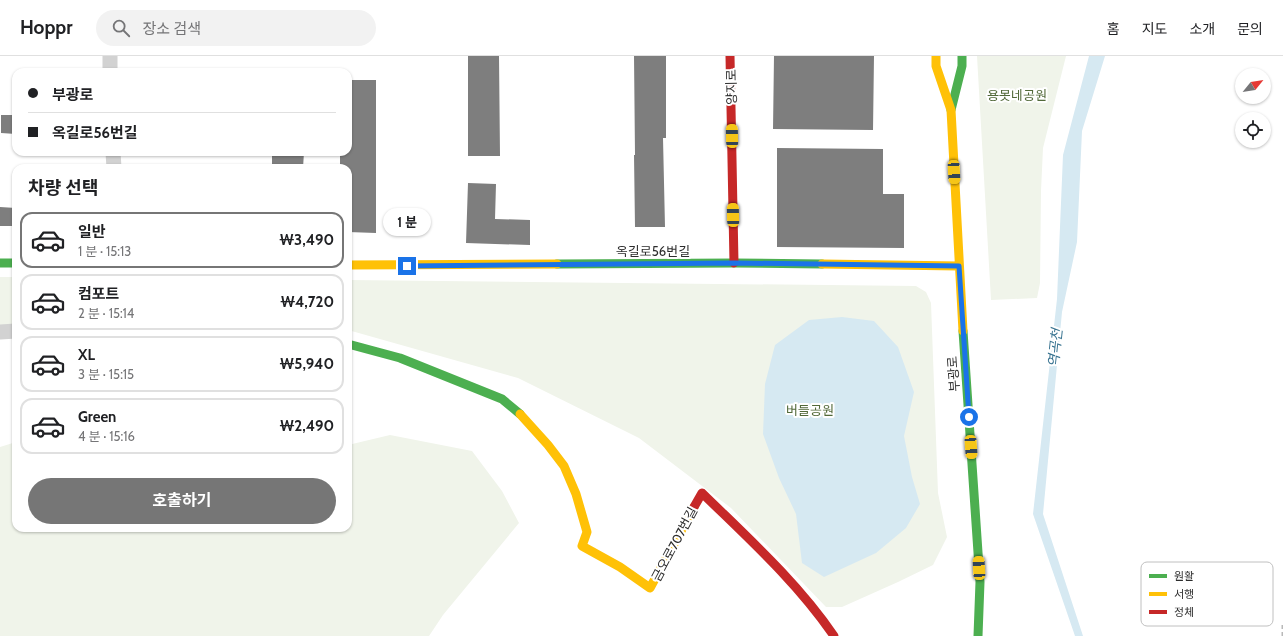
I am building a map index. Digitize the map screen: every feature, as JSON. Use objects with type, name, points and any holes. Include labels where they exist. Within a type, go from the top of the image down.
[{"type":"street","points":[[110,56],[110,68]]},
{"type":"street","name":"양지로","points":[[730,56],[734,263]]},
{"type":"street","name":"부광로","points":[[936,56],[936,66],[951,110],[959,266],[980,582],[978,636]]},
{"type":"street","name":"부광로","points":[[951,110],[962,66],[962,56]]},
{"type":"street","points":[[0,263],[12,263]]},
{"type":"street","name":"옥길로56번길","points":[[352,265],[734,263],[959,266]]},
{"type":"street","points":[[0,332],[12,332]]},
{"type":"street","name":"금오로707번길","points":[[352,345],[400,358],[502,399],[519,412],[564,466],[576,494],[587,532],[582,546],[620,567],[650,588],[702,493],[780,570],[823,620],[834,636]]},
{"type":"green space","name":"용못네공원","points":[[977,56],[1066,56],[1043,148],[1040,283],[1037,298],[991,300]]},
{"type":"green space","points":[[0,277],[12,277],[12,325],[0,325]]},
{"type":"green space","name":"버들공원","points":[[352,280],[916,286],[926,292],[931,303],[938,493],[947,537],[933,565],[842,607],[826,607],[731,508],[639,438],[518,378],[352,331]]},
{"type":"green space","points":[[390,435],[472,451],[502,491],[519,523],[443,615],[429,636],[0,636],[0,447],[12,443],[12,532],[352,532],[352,444]]},
{"type":"water","name":"역곡천","points":[[1089,56],[1105,56],[1082,131],[1077,242],[1062,312],[1043,514],[1083,636],[1075,636],[1033,514],[1057,299],[1063,155]]},
{"type":"water","points":[[842,317],[874,321],[898,347],[914,392],[904,436],[912,477],[920,504],[906,528],[876,553],[824,577],[802,563],[796,514],[779,478],[763,434],[765,384],[775,345],[809,320]]},
{"type":"building","points":[[468,56],[499,56],[500,156],[468,156]]},
{"type":"building","points":[[634,56],[666,56],[666,138],[663,138],[665,227],[635,227]]},
{"type":"building","points":[[774,56],[874,56],[873,130],[773,129]]},
{"type":"building","points":[[352,80],[376,80],[376,233],[352,232],[352,164],[340,164],[340,156],[352,156]]},
{"type":"building","points":[[1,115],[12,115],[12,134],[1,133]]},
{"type":"building","points":[[777,148],[883,149],[883,194],[904,194],[904,248],[777,247]]},
{"type":"building","points":[[272,156],[304,156],[303,164],[272,164]]},
{"type":"building","points":[[468,183],[496,184],[495,219],[530,220],[530,245],[466,243]]},
{"type":"building","points":[[0,207],[12,208],[12,226],[0,226]]},
{"type":"railway","points":[[1283,624],[1283,636]]},
{"type":"traffic: fast","points":[[951,110],[962,66],[962,56]]},
{"type":"traffic: fast","points":[[0,263],[12,263]]},
{"type":"traffic: fast","points":[[557,264],[822,264]]},
{"type":"traffic: fast","points":[[963,331],[980,582],[978,636]]},
{"type":"traffic: fast","points":[[352,345],[400,358],[502,399],[520,414]]},
{"type":"traffic: slow","points":[[936,56],[936,66],[951,110],[963,331]]},
{"type":"traffic: slow","points":[[352,265],[557,264]]},
{"type":"traffic: slow","points":[[822,264],[959,266]]},
{"type":"traffic: slow","points":[[520,414],[548,445],[564,466],[576,494],[587,532],[582,546],[620,567],[650,588],[694,507]]},
{"type":"traffic: jam","points":[[730,56],[734,263]]},
{"type":"traffic: jam","points":[[694,507],[702,493],[788,579],[820,616],[834,636]]},
{"type":"route","points":[[407,266],[734,263],[959,266],[969,417]]}]
